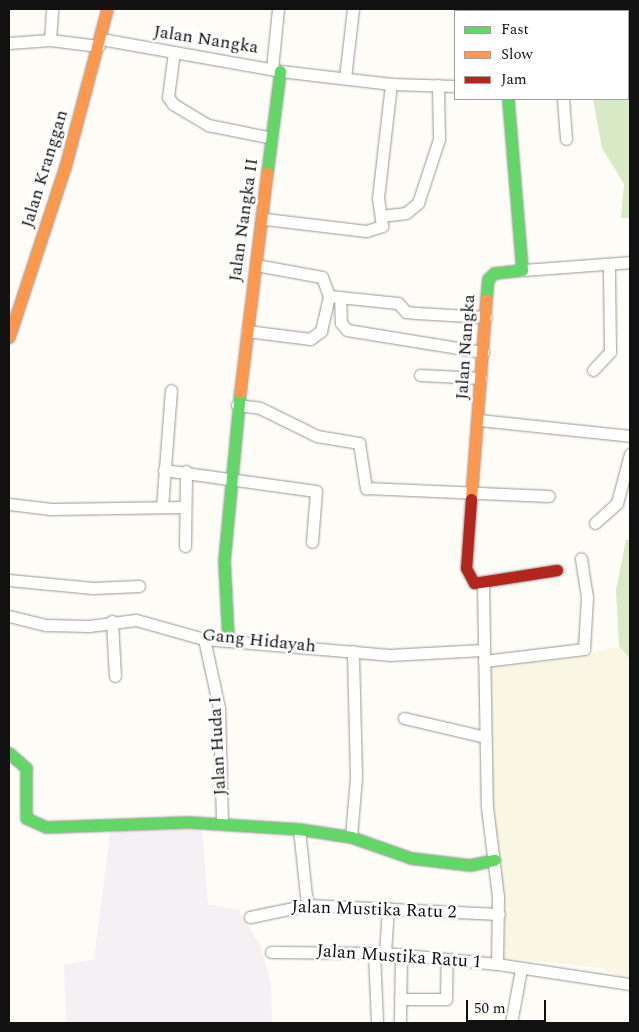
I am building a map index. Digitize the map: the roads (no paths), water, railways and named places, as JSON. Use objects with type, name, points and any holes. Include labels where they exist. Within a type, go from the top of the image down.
[{"type":"street","points":[[50,40],[52,9]]},
{"type":"street","name":"Jalan Kranggan","points":[[9,337],[65,167],[100,42],[107,9]]},
{"type":"street","points":[[276,70],[278,9]]},
{"type":"street","points":[[344,78],[353,9]]},
{"type":"street","name":"Jalan Nangka","points":[[9,44],[50,40],[100,42],[174,52],[276,70],[391,84],[454,86]]},
{"type":"street","points":[[174,52],[168,97],[173,104],[208,125],[272,138]]},
{"type":"street","name":"Jalan Nangka II","points":[[228,639],[224,561],[229,479],[240,374],[256,265],[265,219],[276,70]]},
{"type":"street","points":[[265,219],[326,228],[375,232],[382,226],[378,191],[391,84]]},
{"type":"street","points":[[381,216],[406,214],[418,203],[439,139],[438,85]]},
{"type":"street","points":[[508,100],[522,270],[630,262]]},
{"type":"street","points":[[563,100],[566,139]]},
{"type":"street","points":[[256,265],[322,277],[334,297],[341,323],[347,330],[483,352]]},
{"type":"street","points":[[593,370],[610,352],[609,265]]},
{"type":"street","name":"Jalan Nangka","points":[[483,585],[474,583],[466,568],[489,275],[522,270]]},
{"type":"street","points":[[334,297],[398,303],[406,312],[486,318]]},
{"type":"street","points":[[246,331],[310,339],[320,331],[334,297]]},
{"type":"street","points":[[420,375],[481,378]]},
{"type":"street","points":[[162,507],[171,390]]},
{"type":"street","points":[[237,405],[272,413],[317,436],[359,443],[366,488],[549,496]]},
{"type":"street","points":[[479,420],[630,436]]},
{"type":"street","points":[[595,523],[617,503],[630,454]]},
{"type":"street","points":[[164,470],[316,491],[312,542]]},
{"type":"street","points":[[185,546],[184,507],[186,472]]},
{"type":"street","points":[[9,504],[51,509],[184,507]]},
{"type":"street","name":"Gang Hidayah","points":[[9,616],[46,625],[89,626],[112,620],[160,624],[204,639],[228,639],[413,656],[483,656],[584,649],[586,597],[581,558]]},
{"type":"street","points":[[497,964],[499,914],[485,737],[483,585],[557,570]]},
{"type":"street","points":[[9,580],[93,588],[139,586]]},
{"type":"street","points":[[112,620],[115,676]]},
{"type":"street","name":"Jalan Huda I","points":[[204,639],[219,708],[222,824]]},
{"type":"street","points":[[350,837],[356,777],[353,650]]},
{"type":"street","points":[[404,718],[485,737]]},
{"type":"street","points":[[9,753],[26,768],[23,810],[35,824],[222,824],[299,829],[350,837],[411,858],[470,865],[494,860]]},
{"type":"street","points":[[299,829],[307,905]]},
{"type":"street","name":"Jalan Mustika Ratu 2","points":[[250,916],[307,905],[499,914]]},
{"type":"street","points":[[377,1023],[380,953],[388,908]]},
{"type":"street","name":"Jalan Mustika Ratu 1","points":[[272,952],[380,953],[497,964],[630,984]]},
{"type":"street","points":[[400,1023],[401,955]]},
{"type":"street","points":[[400,999],[446,999],[447,960]]},
{"type":"street","points":[[511,1023],[521,969]]}]
